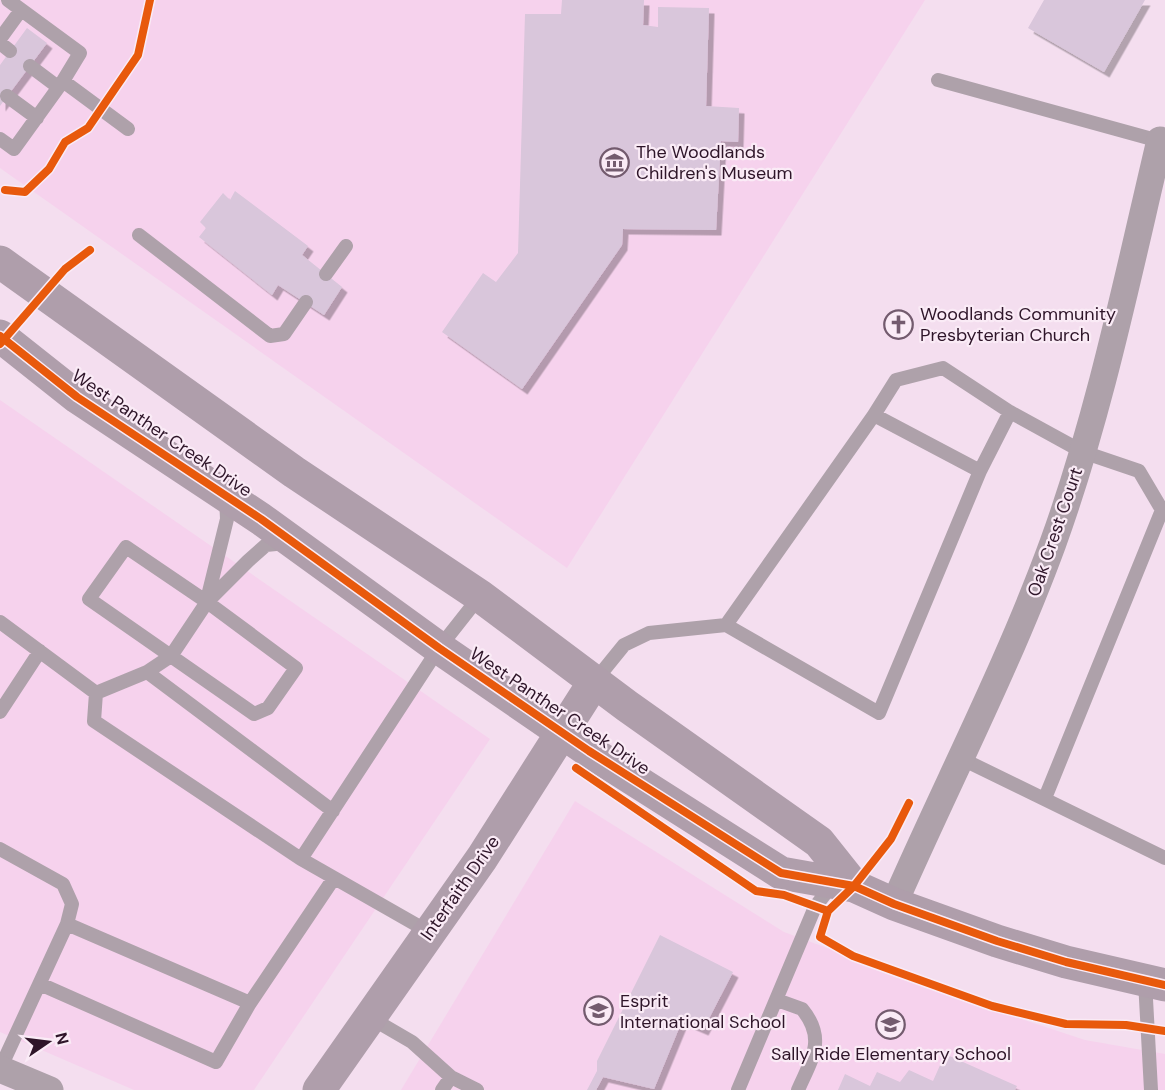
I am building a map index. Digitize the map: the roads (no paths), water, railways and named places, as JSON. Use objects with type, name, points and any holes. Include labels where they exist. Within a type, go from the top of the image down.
[{"type":"street","name":"Oak Crest Court","points":[[894,904],[1018,633],[1053,542],[1083,452],[1163,141]]},
{"type":"street","name":"West Panther Creek Drive","points":[[0,262],[294,472],[480,596],[594,682],[819,842],[843,880]]},
{"type":"street","name":"West Panther Creek Drive","points":[[0,336],[78,397],[297,544],[439,648],[562,733],[781,873],[843,880],[894,904],[1007,944],[1066,962],[1155,983]]},
{"type":"street","name":"Interfaith Drive","points":[[319,1090],[482,858],[594,682]]},
{"type":"street","points":[[0,1069],[50,1090]]},
{"type":"lane","points":[[0,139],[14,149],[61,84],[80,53],[8,0]]},
{"type":"lane","points":[[4,44],[21,10]]},
{"type":"lane","points":[[30,66],[128,129]]},
{"type":"lane","points":[[938,80],[1163,141]]},
{"type":"lane","points":[[7,96],[37,118]]},
{"type":"lane","points":[[139,235],[270,336],[284,334],[306,302]]},
{"type":"lane","points":[[326,274],[346,246]]},
{"type":"lane","points":[[726,625],[874,415],[896,380],[943,368],[1010,412],[1083,452],[1139,471],[1162,510],[1045,798]]},
{"type":"lane","points":[[594,682],[624,645],[649,633],[726,625],[879,713],[980,471],[1010,412]]},
{"type":"lane","points":[[874,415],[980,471]]},
{"type":"lane","points":[[207,602],[227,519],[225,495]]},
{"type":"lane","points":[[96,693],[147,672],[171,656],[207,602],[266,545],[277,542],[297,544]]},
{"type":"lane","points":[[126,548],[207,602],[296,668],[268,708],[254,714],[89,599],[126,548]]},
{"type":"lane","points":[[301,859],[439,648],[480,596]]},
{"type":"lane","points":[[0,622],[96,693]]},
{"type":"lane","points":[[0,712],[39,651]]},
{"type":"lane","points":[[147,672],[333,811]]},
{"type":"lane","points":[[96,693],[94,721],[301,859],[429,932]]},
{"type":"lane","points":[[960,758],[1165,858]]},
{"type":"lane","points":[[0,849],[63,884],[72,904],[67,924],[0,1069]]},
{"type":"lane","points":[[40,984],[216,1062],[250,1003],[334,878]]},
{"type":"lane","points":[[738,1090],[815,907],[843,880]]},
{"type":"lane","points":[[67,924],[250,1003]]},
{"type":"lane","points":[[1151,1090],[1155,983]]},
{"type":"lane","points":[[777,1000],[802,1009],[817,1037],[816,1048],[798,1090]]},
{"type":"lane","points":[[369,1017],[412,1042],[451,1077],[477,1090]]},
{"type":"lane","points":[[442,1090],[451,1077]]},
{"type":"place","name":"The Woodlands Children's Museum","points":[[615,162]]},
{"type":"place","name":"Woodlands Community Presbyterian Church","points":[[899,324]]},
{"type":"place","name":"Esprit International School","points":[[599,1011]]},
{"type":"place","name":"Sally Ride Elementary School","points":[[891,1025]]}]
